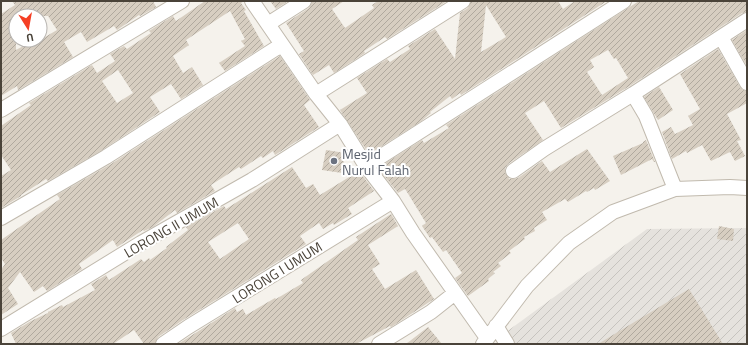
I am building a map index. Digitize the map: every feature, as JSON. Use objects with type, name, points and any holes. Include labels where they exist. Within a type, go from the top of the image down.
[{"type":"street","points":[[1,110],[182,1]]},
{"type":"street","points":[[252,1],[316,94],[340,124],[366,166],[392,201],[455,293],[485,341],[527,286],[569,243],[613,212],[676,189],[730,187],[747,188]]},
{"type":"street","points":[[268,24],[304,1]]},
{"type":"street","points":[[316,94],[463,1]]},
{"type":"street","points":[[366,166],[624,1]]},
{"type":"street","points":[[513,171],[544,149],[634,94],[747,20]]},
{"type":"street","points":[[721,37],[747,83]]},
{"type":"street","points":[[1,218],[106,157],[275,49],[283,46]]},
{"type":"street","points":[[634,94],[646,116],[676,189]]},
{"type":"street","name":"LORONG II UMUM","points":[[1,329],[141,243],[252,180],[340,124]]},
{"type":"street","name":"LORONG I UMUM","points":[[163,344],[392,201]]},
{"type":"street","points":[[379,344],[431,312],[455,293]]},
{"type":"street","points":[[496,326],[507,344]]},
{"type":"shaded area","points":[[747,228],[747,344],[512,344],[505,333],[647,229]]},
{"type":"building","points":[[12,1],[153,1],[156,7],[140,16],[139,15],[117,30],[114,26],[87,42],[81,32],[64,42],[73,57],[18,90],[17,86],[1,96],[1,14],[8,10],[8,48],[16,48],[16,50],[20,48],[48,48],[48,35],[57,30],[48,16],[48,8],[10,8],[15,5]]},
{"type":"building","points":[[205,1],[244,1],[241,3],[246,10],[244,11],[264,46],[225,71],[219,63],[245,46],[241,41],[245,39],[230,11],[186,40],[189,45],[173,56],[183,73],[192,67],[203,85],[181,99],[171,84],[150,97],[160,112],[102,150],[48,181],[46,179],[1,208],[1,176],[11,170],[1,155],[1,126],[31,105],[29,103],[92,65],[97,73],[115,61],[110,54],[124,46],[127,49],[151,33],[149,31],[173,16],[176,21]],"holes":[[[118,70],[133,93],[117,103],[102,81]]]},
{"type":"building","points":[[270,1],[288,1],[276,9]]},
{"type":"building","points":[[312,1],[344,1],[332,9],[345,28],[374,8],[372,5],[378,1],[447,1],[387,39],[385,37],[364,51],[365,53],[334,73],[329,65],[313,75],[299,54],[304,51],[286,23],[309,8]]},
{"type":"building","points":[[471,1],[558,1],[563,9],[575,1],[607,1],[461,95],[460,93],[452,99],[450,96],[420,122],[369,154],[340,110],[367,93],[357,78],[387,59],[390,62],[410,49],[408,46],[435,29],[455,59],[460,13],[468,8]],"holes":[[[486,5],[506,37],[481,52]]]},
{"type":"building","points":[[639,1],[747,1],[747,12],[742,13],[628,87],[561,128],[544,101],[525,113],[543,140],[508,164],[505,168],[505,172],[509,179],[518,178],[542,161],[550,172],[587,149],[610,181],[595,190],[594,188],[587,192],[586,191],[568,202],[565,199],[542,212],[547,220],[534,228],[535,231],[524,237],[525,239],[509,251],[511,253],[498,263],[501,266],[493,272],[495,273],[488,279],[489,281],[468,296],[455,278],[462,273],[446,250],[443,252],[432,237],[430,238],[422,226],[426,223],[405,189],[398,193],[378,168],[422,140],[424,143],[449,128],[446,125]],"holes":[[[608,50],[614,59],[616,58],[628,78],[602,95],[587,72],[594,67],[590,60]]]},
{"type":"building","points":[[747,30],[747,66],[732,40]]},
{"type":"building","points":[[718,49],[740,87],[747,91],[747,103],[727,114],[741,140],[737,141],[745,156],[735,161],[730,152],[711,161],[702,145],[687,153],[686,151],[672,159],[662,132],[671,127],[675,134],[693,125],[688,116],[700,109],[680,74]]},
{"type":"building","points":[[280,56],[310,100],[304,105],[319,127],[275,155],[273,151],[263,158],[261,156],[241,169],[239,167],[211,185],[215,191],[177,213],[175,210],[153,227],[144,231],[143,230],[117,247],[113,240],[79,264],[82,269],[47,291],[43,286],[34,292],[20,272],[8,288],[18,304],[1,315],[1,270],[5,264],[1,258],[1,240],[60,199],[57,195],[111,164]]},
{"type":"building","points":[[659,87],[673,110],[658,120],[644,97]]},
{"type":"building","points":[[646,140],[655,162],[652,159],[621,175],[613,156],[643,143]]},
{"type":"building","name":"Mesjid Nurul Falah","points":[[326,150],[345,153],[342,173],[322,170]]},
{"type":"building","points":[[292,167],[306,188],[313,184],[320,195],[359,171],[374,191],[348,208],[352,214],[334,225],[333,223],[323,229],[319,223],[300,236],[306,244],[183,320],[158,337],[155,344],[144,344],[134,330],[113,344],[16,344],[11,333],[48,312],[62,305],[63,307],[95,290],[91,284],[106,275],[109,280],[141,259],[144,262],[149,258],[150,260],[188,230],[186,227],[224,206],[226,209]],"holes":[[[238,223],[249,239],[220,259],[208,242]]]},
{"type":"building","points":[[391,214],[398,226],[368,245],[380,264],[372,269],[385,289],[416,270],[434,299],[391,327],[390,326],[356,344],[178,344],[235,308],[237,312],[243,309],[246,315],[303,283],[301,280],[358,240],[356,237]]},
{"type":"building","points":[[719,226],[734,229],[733,241],[717,239]]},
{"type":"building","points":[[689,289],[723,344],[598,344]]},
{"type":"building","points":[[428,327],[442,344],[406,344]]},
{"type":"place","name":"Mesjid Nurul Falah","points":[[334,161]]}]
